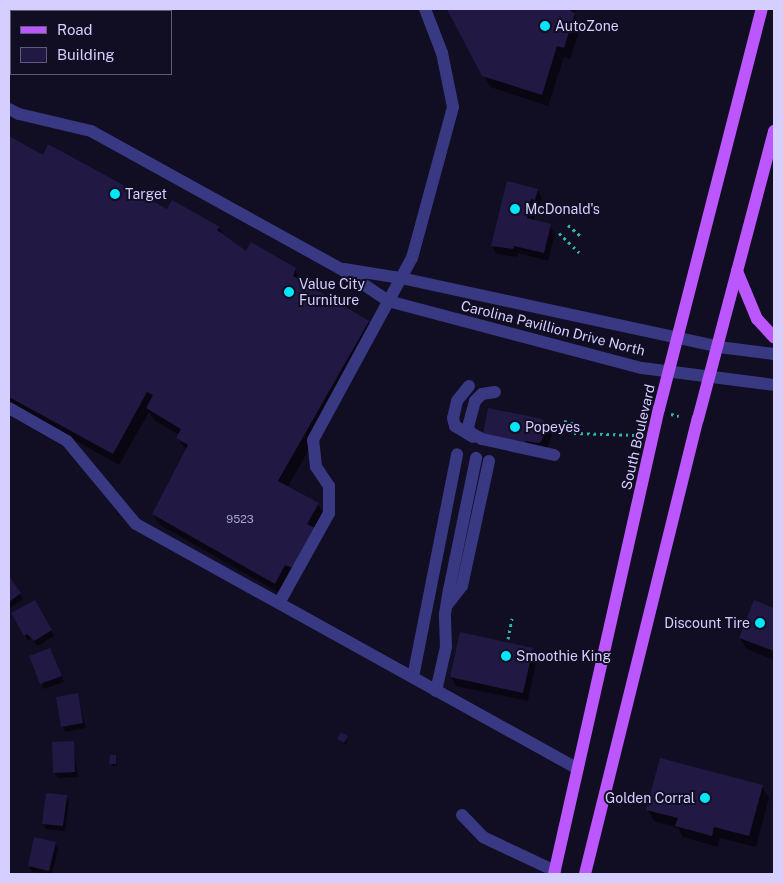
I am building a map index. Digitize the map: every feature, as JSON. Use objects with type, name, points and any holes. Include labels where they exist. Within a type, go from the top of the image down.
[{"type":"main road","name":"South Boulevard","points":[[555,873],[668,371],[762,9]]},
{"type":"main road","points":[[586,874],[737,271],[774,131]]},
{"type":"main road","points":[[737,271],[757,319],[774,337]]},
{"type":"street","points":[[279,603],[329,513],[329,486],[316,467],[313,440],[412,258],[453,107],[442,54],[425,9]]},
{"type":"street","points":[[9,109],[19,114],[91,131],[341,269],[388,302]]},
{"type":"street","name":"Carolina Pavillion Drive North","points":[[341,269],[401,278],[719,347],[774,354]]},
{"type":"street","name":"Carolina Pavillion Drive North","points":[[388,302],[642,368],[774,385]]},
{"type":"street","points":[[469,386],[457,401],[453,418],[455,426],[463,433],[554,455]]},
{"type":"street","points":[[482,439],[468,428],[473,406],[482,394],[495,392]]},
{"type":"street","points":[[9,408],[67,441],[136,524],[578,769]]},
{"type":"street","points":[[413,678],[457,454]]},
{"type":"street","points":[[436,691],[446,647],[446,605],[462,586],[482,459]]},
{"type":"street","points":[[462,815],[483,837],[555,873]]},
{"type":"path","points":[[568,225],[582,237]]},
{"type":"path","points":[[558,233],[579,252]]},
{"type":"path","points":[[671,414],[679,416]]},
{"type":"path","points":[[564,421],[576,424],[574,433],[636,435]]},
{"type":"path","points":[[508,639],[512,618]]},
{"type":"building","points":[[447,9],[567,9],[575,13],[564,48],[557,46],[542,95],[482,76]]},
{"type":"building","points":[[9,136],[43,155],[48,144],[167,209],[172,200],[220,227],[217,230],[246,251],[251,242],[296,268],[293,276],[369,321],[278,481],[319,503],[307,524],[315,528],[293,568],[285,565],[275,584],[152,514],[188,445],[176,438],[181,429],[146,408],[153,395],[147,392],[113,454],[9,397]]},
{"type":"building","name":"McDonald's","points":[[507,181],[538,189],[535,200],[531,199],[527,218],[551,224],[544,253],[514,246],[513,249],[491,246]]},
{"type":"building","name":"Popeyes","points":[[488,408],[542,419],[546,423],[542,440],[539,443],[525,441],[525,444],[483,435]]},
{"type":"building","points":[[9,576],[21,593],[9,602]]},
{"type":"building","points":[[35,600],[52,630],[34,641],[27,634],[24,636],[11,613]]},
{"type":"building","name":"Discount Tire","points":[[754,600],[774,608],[774,651],[739,638]]},
{"type":"building","points":[[460,632],[533,648],[523,693],[450,677]]},
{"type":"building","points":[[50,648],[62,676],[40,684],[29,656]]},
{"type":"building","points":[[78,693],[83,723],[61,727],[56,697]]},
{"type":"building","points":[[341,732],[348,736],[344,743],[337,739]]},
{"type":"building","points":[[74,741],[75,772],[53,773],[52,742]]},
{"type":"building","points":[[110,755],[116,755],[116,764],[109,764]]},
{"type":"building","name":"Golden Corral","points":[[660,758],[763,785],[749,836],[714,827],[712,836],[675,826],[678,818],[646,810]]},
{"type":"building","points":[[46,793],[67,795],[63,826],[42,824]]},
{"type":"building","points":[[34,837],[56,842],[49,871],[28,866]]},
{"type":"place","name":"AutoZone","points":[[545,26]]},
{"type":"place","name":"Target","points":[[115,194]]},
{"type":"place","name":"McDonald's","points":[[515,209]]},
{"type":"place","name":"Value City Furniture","points":[[289,292]]},
{"type":"place","name":"Popeyes","points":[[515,427]]},
{"type":"place","name":"Discount Tire","points":[[760,623]]},
{"type":"place","name":"Smoothie King","points":[[506,656]]},
{"type":"place","name":"Golden Corral","points":[[705,798]]}]
